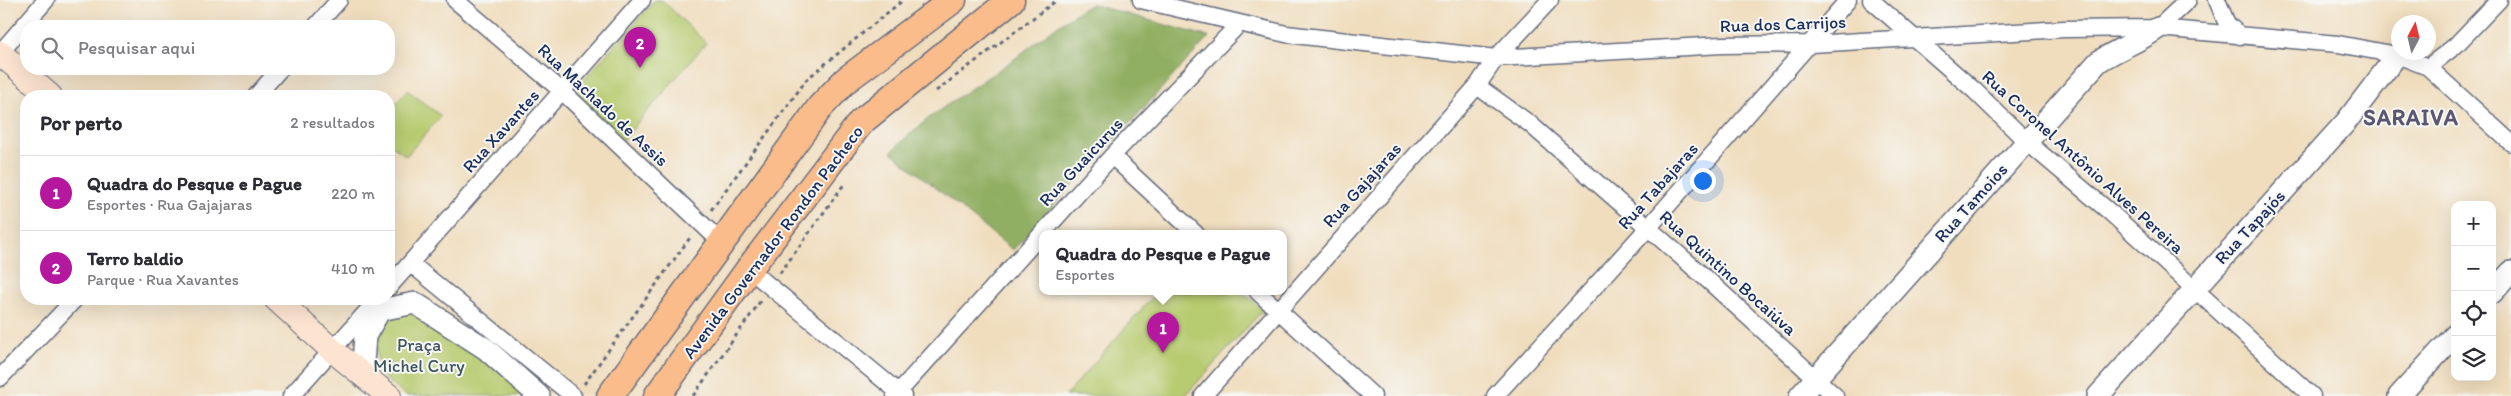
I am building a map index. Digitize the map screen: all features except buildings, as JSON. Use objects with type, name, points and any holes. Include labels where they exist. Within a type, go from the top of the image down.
[{"type":"main road","points":[[610,396],[811,119],[836,91],[953,0]]},
{"type":"main road","name":"Avenida Governador Rondon Pacheco","points":[[657,396],[749,269],[861,122],[1011,0]]},
{"type":"main road","points":[[0,53],[20,70]]},
{"type":"main road","points":[[26,75],[43,90]]},
{"type":"main road","points":[[283,305],[362,376],[387,395]]},
{"type":"street","points":[[29,20],[46,0]]},
{"type":"street","points":[[321,20],[339,0]]},
{"type":"street","name":"Rua Machado de Assis","points":[[455,0],[563,92],[722,242]]},
{"type":"street","name":"Rua Xavantes","points":[[395,280],[563,92],[642,0]]},
{"type":"street","name":"Rua dos Carrijos","points":[[1141,0],[1286,34],[1496,58],[1713,45],[1811,44],[2064,29],[2158,28],[2338,44],[2391,54]]},
{"type":"street","name":"Rua Gajajaras","points":[[1202,396],[1477,86],[1496,58],[1550,0]]},
{"type":"street","name":"Rua Tabajaras","points":[[1495,396],[1648,228],[1848,0]]},
{"type":"street","name":"Rua Coronel Antônio Alves Pereira","points":[[1871,0],[1975,91],[2026,141],[2194,288],[2312,396]]},
{"type":"street","points":[[2158,28],[2188,0]]},
{"type":"street","points":[[2217,0],[2227,24],[2240,36]]},
{"type":"street","points":[[2499,0],[2455,46],[2428,67],[2511,143]]},
{"type":"street","name":"Rua Guaicurus","points":[[1046,230],[1112,156],[1239,24]]},
{"type":"street","name":"Rua Tamoios","points":[[1800,396],[2098,62],[2158,28]]},
{"type":"street","points":[[0,53],[20,30]]},
{"type":"street","name":"Rua Tapajós","points":[[2098,396],[2346,122],[2393,60]]},
{"type":"street","name":"Rua dos Carrijos","points":[[2410,60],[2428,67]]},
{"type":"street","points":[[261,90],[275,75]]},
{"type":"street","name":"Rua Quintino Bocaiúva","points":[[1477,86],[1530,124],[1835,396]]},
{"type":"street","points":[[1112,156],[1192,230]]},
{"type":"street","name":"Rua Guaicurus","points":[[899,395],[1039,238]]},
{"type":"street","points":[[410,263],[577,392]]},
{"type":"street","points":[[749,269],[899,395]]},
{"type":"street","points":[[2494,291],[2511,272]]},
{"type":"street","points":[[1261,295],[1373,396]]},
{"type":"street","points":[[362,376],[365,336],[380,310],[415,303],[486,349],[539,396]]},
{"type":"street","points":[[0,378],[69,305]]},
{"type":"street","points":[[291,396],[373,305]]},
{"type":"street","points":[[2398,396],[2454,336]]},
{"type":"path","points":[[577,392],[806,79],[903,0]]},
{"type":"path","points":[[933,93],[1057,0]]},
{"type":"path","points":[[693,396],[850,174]]},
{"type":"green space","points":[[655,0],[662,0],[706,43],[622,141],[572,93]]},
{"type":"green space","points":[[1091,4],[1209,37],[1013,250],[891,152],[933,115]]},
{"type":"green space","points":[[407,90],[441,116],[406,156],[395,148],[395,106]]},
{"type":"green space","points":[[1154,295],[1246,295],[1263,310],[1185,396],[1065,396]]},
{"type":"green space","name":"Praça Michel Cury","points":[[413,308],[447,325],[528,396],[407,396],[383,375],[377,359],[377,351],[380,336],[390,314]]},
{"type":"place","name":"Terro baldio","points":[[640,68]]},
{"type":"place","name":"Quadra do Pesque e Pague","points":[[1163,353]]},
{"type":"district","name":"SARAIVA","points":[[2411,117]]}]
